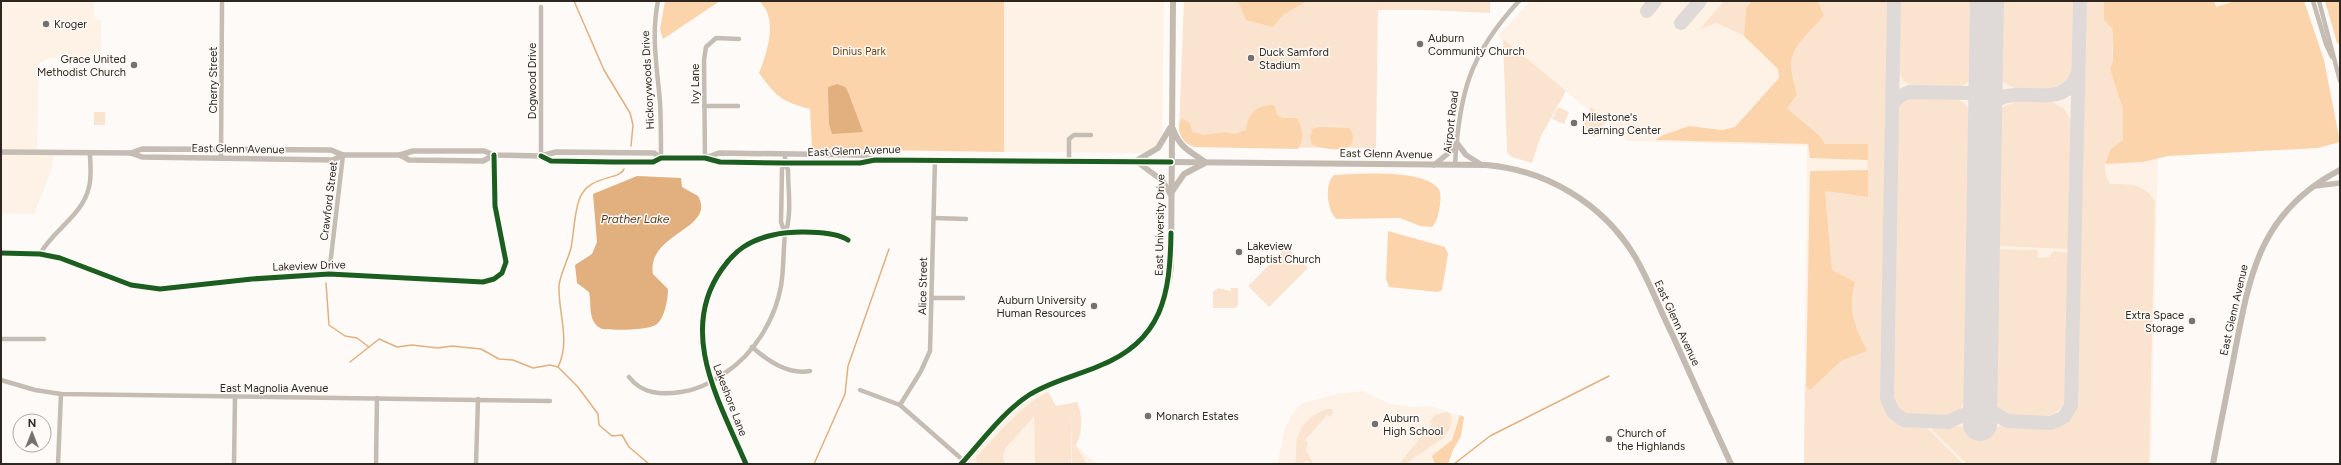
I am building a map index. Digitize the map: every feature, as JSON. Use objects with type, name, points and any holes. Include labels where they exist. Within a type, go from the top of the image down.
[{"type":"main road","name":"East University Drive","points":[[963,462],[1010,411],[1029,395],[1044,386],[1100,366],[1121,355],[1135,345],[1151,327],[1163,304],[1169,284],[1173,1]]},
{"type":"main road","points":[[1136,161],[1158,148],[1165,139],[1172,125]]},
{"type":"main road","points":[[1170,194],[1184,174],[1205,162],[1177,141],[1172,125]]},
{"type":"main road","name":"East Glenn Avenue","points":[[1170,162],[1482,165],[1515,169],[1549,181],[1580,199],[1612,226],[1627,245],[1642,271],[1731,464]]},
{"type":"main road","name":"East Glenn Avenue","points":[[2213,464],[2244,303],[2253,268],[2269,236],[2283,216],[2313,186],[2340,170]]},
{"type":"street","name":"Cherry Street","points":[[221,158],[222,1]]},
{"type":"street","name":"Hickorywoods Drive","points":[[658,1],[654,31],[654,49],[660,102],[661,158]]},
{"type":"street","name":"Airport Road","points":[[1455,165],[1456,143],[1462,96],[1467,78],[1487,41],[1519,1]]},
{"type":"street","points":[[2313,1],[2326,44],[2335,63]]},
{"type":"street","points":[[2319,1],[2340,81]]},
{"type":"street","name":"Dogwood Drive","points":[[541,156],[542,7]]},
{"type":"street","name":"Ivy Lane","points":[[705,158],[704,60],[706,47],[716,38],[739,39]]},
{"type":"street","points":[[704,106],[738,106]]},
{"type":"street","points":[[1069,160],[1069,139],[1074,135],[1091,135]]},
{"type":"street","points":[[1434,165],[1451,151],[1456,143],[1466,155],[1482,165]]},
{"type":"street","name":"East Glenn Avenue","points":[[1,152],[132,153],[142,149],[221,149],[331,150],[343,154],[400,155],[421,151],[484,151],[494,156]]},
{"type":"street","name":"East Glenn Avenue","points":[[400,155],[409,160],[483,161],[494,156],[541,156],[556,152],[654,153],[661,158]]},
{"type":"street","points":[[40,254],[46,241],[85,200],[90,186],[90,153]]},
{"type":"street","name":"East Glenn Avenue","points":[[132,153],[142,157],[333,160],[343,154]]},
{"type":"street","name":"East Glenn Avenue","points":[[705,158],[719,153],[860,155],[875,160]]},
{"type":"street","name":"Crawford Street","points":[[329,274],[343,154]]},
{"type":"street","points":[[629,377],[637,387],[657,393],[687,391],[711,383],[733,368],[752,347],[769,322],[777,303],[781,285],[786,233],[782,222],[782,169],[785,163],[786,154]]},
{"type":"street","name":"Lakeview Drive","points":[[1,253],[40,254],[60,258],[131,285],[160,289],[252,279],[329,274],[483,282],[494,279],[502,273],[506,256],[495,206],[494,156]]},
{"type":"street","name":"East Glenn Avenue","points":[[541,156],[551,161],[605,162],[653,162],[661,158],[705,158],[720,162],[785,163],[860,163],[875,160],[1069,160],[1170,162]]},
{"type":"street","name":"Alice Street","points":[[900,405],[922,371],[930,351],[935,160]]},
{"type":"street","points":[[1136,161],[1163,181],[1170,194]]},
{"type":"street","points":[[2313,186],[2340,183]]},
{"type":"street","points":[[934,218],[966,219]]},
{"type":"street","name":"Lakeshore Lane","points":[[746,464],[711,383],[703,350],[702,324],[705,306],[713,284],[729,259],[741,247],[762,237],[786,233],[834,235],[848,240]]},
{"type":"street","points":[[932,298],[963,298]]},
{"type":"street","points":[[1,339],[44,339]]},
{"type":"street","points":[[752,347],[780,366],[802,373],[810,371]]},
{"type":"street","name":"East Magnolia Avenue","points":[[1,380],[35,390],[61,394],[550,401]]},
{"type":"street","points":[[860,390],[900,405],[930,429],[963,462]]},
{"type":"street","points":[[58,464],[61,394]]},
{"type":"street","points":[[234,464],[235,397]]},
{"type":"street","points":[[376,464],[377,398]]},
{"type":"street","points":[[476,464],[478,399]]},
{"type":"shaded area","points":[[1,1],[94,1],[94,19],[101,20],[101,49],[97,56],[49,58],[39,63],[37,152],[53,153],[52,169],[34,214],[1,213]]},
{"type":"shaded area","points":[[1004,1],[1164,1],[1162,134],[1158,145],[1147,153],[1004,152]]},
{"type":"shaded area","points":[[1184,1],[1490,1],[1490,13],[1424,10],[1378,10],[1376,148],[1195,147],[1185,142],[1179,129]]},
{"type":"shaded area","points":[[1530,1],[2239,1],[2159,107],[2151,464],[1804,464],[1807,146],[1627,141],[1498,36]]},
{"type":"shaded area","points":[[1724,1],[1752,1],[1746,8],[1744,36],[1717,23],[1700,29]]},
{"type":"shaded area","points":[[1818,1],[1890,1],[1883,398],[1888,412],[1893,417],[1904,423],[1925,426],[1963,464],[1804,464],[1805,385],[1810,390],[1841,361],[1866,351],[1853,318],[1852,301],[1855,282],[1832,270],[1825,191],[1867,197],[1868,144],[1825,144],[1821,137],[1787,108],[1797,95],[1791,67],[1794,52],[1798,45],[1824,15]]},
{"type":"shaded area","points":[[1898,1],[1975,1],[1974,70],[1967,83],[1954,90],[1920,89],[1904,82],[1897,68]]},
{"type":"shaded area","points":[[1998,1],[2074,1],[2073,68],[2066,83],[2051,90],[2017,89],[2004,83],[1999,76],[1997,69]]},
{"type":"shaded area","points":[[2085,1],[2104,1],[2104,20],[2113,30],[2114,40],[2112,48],[2113,60],[2110,69],[2123,110],[2123,140],[2117,145],[2106,160],[2105,171],[2107,177],[2110,184],[2124,184],[2141,188],[2151,196],[2155,202],[2149,464],[1967,464],[1931,429],[1931,426],[2052,427],[2069,417],[2077,401]]},
{"type":"shaded area","points":[[1503,39],[1566,91],[1541,136],[1532,163],[1512,157],[1507,152]]},
{"type":"shaded area","points":[[1918,97],[1943,97],[1958,100],[1964,103],[1973,117],[1968,393],[1960,409],[1944,418],[1904,415],[1898,410],[1891,395],[1896,116],[1903,102]]},
{"type":"shaded area","points":[[2018,101],[2042,101],[2057,104],[2067,113],[2071,121],[2068,249],[1994,246],[1996,121],[2003,107]]},
{"type":"shaded area","points":[[1558,107],[1569,112],[1564,124],[1552,119]]},
{"type":"shaded area","points":[[1591,107],[1607,121],[1595,137],[1581,131]]},
{"type":"shaded area","points":[[94,112],[105,112],[105,125],[94,125]]},
{"type":"shaded area","points":[[1287,247],[1308,268],[1269,307],[1248,286]]},
{"type":"shaded area","points":[[1997,249],[2038,250],[2038,258],[2051,257],[2051,253],[2055,251],[2069,253],[2067,395],[2059,409],[2050,415],[2026,417],[2009,415],[1998,410],[1992,400],[1993,251]]},
{"type":"shaded area","points":[[1218,288],[1230,291],[1231,288],[1238,288],[1238,306],[1235,308],[1213,308],[1213,292]]},
{"type":"shaded area","points":[[1045,386],[1056,406],[1077,402],[1082,416],[1081,435],[1076,446],[1095,462],[1102,464],[967,464],[964,461],[1010,411]]},
{"type":"shaded area","name":"Auburn High School","points":[[1363,391],[1390,404],[1412,407],[1430,406],[1464,417],[1461,436],[1453,450],[1448,464],[1265,464],[1278,462],[1284,432],[1290,417],[1301,404],[1336,394]]},
{"type":"shaded area","points":[[1048,392],[1056,406],[1077,402],[1081,424],[1080,435],[1076,446],[1087,464],[1072,464],[1071,415],[1071,464],[1035,464],[1034,416],[1005,449],[1003,457],[1005,464],[977,464],[976,457],[1009,422],[1027,405]]},
{"type":"shaded area","points":[[1327,409],[1332,409],[1333,413],[1330,417],[1327,415],[1305,440],[1308,443],[1306,450],[1312,461],[1311,463],[1306,460],[1303,464],[1295,464],[1297,439],[1302,427],[1310,418]]},
{"type":"shaded area","points":[[1447,412],[1451,415],[1452,421],[1449,429],[1443,436],[1445,437],[1405,464],[1399,464],[1432,424],[1430,421],[1435,415]]},
{"type":"green space","points":[[665,1],[720,1],[663,39],[660,29]]},
{"type":"green space","name":"Dinius Park","points":[[759,1],[1004,1],[1004,152],[812,149],[810,109],[780,97],[770,88],[759,73],[768,46],[770,26],[769,17],[765,8]]},
{"type":"green space","points":[[1238,1],[1307,1],[1284,14],[1273,27],[1246,20]]},
{"type":"green space","points":[[1752,1],[1818,1],[1824,15],[1798,45],[1794,52],[1791,67],[1797,95],[1787,108],[1821,137],[1825,144],[1868,144],[1868,160],[1810,158],[1808,144],[1655,140],[1663,135],[1689,126],[1722,130],[1735,127],[1779,78],[1778,69],[1744,36],[1746,8]]},
{"type":"green space","points":[[2104,1],[2214,1],[2216,7],[2235,1],[2304,1],[2324,60],[2340,142],[2318,148],[2168,156],[2143,162],[2105,164],[2111,149],[2123,140],[2123,110],[2110,69],[2113,60],[2113,30],[2104,20]]},
{"type":"green space","points":[[2325,1],[2340,1],[2340,45],[2337,43]]},
{"type":"green space","points":[[1272,105],[1275,106],[1277,115],[1283,118],[1297,118],[1302,133],[1302,141],[1298,149],[1195,147],[1187,143],[1179,132],[1182,118],[1190,123],[1192,132],[1205,135],[1225,132],[1235,134],[1246,130],[1247,124],[1253,112],[1261,107]]},
{"type":"green space","points":[[1319,127],[1349,128],[1353,137],[1350,146],[1341,149],[1331,149],[1312,145],[1310,137],[1313,129]]},
{"type":"green space","points":[[1868,170],[1868,197],[1825,191],[1832,270],[1855,282],[1852,310],[1856,325],[1867,351],[1841,361],[1810,390],[1806,386],[1810,171]]},
{"type":"green space","points":[[1388,174],[1417,177],[1428,181],[1438,188],[1440,193],[1441,198],[1437,219],[1432,227],[1420,226],[1400,218],[1337,219],[1331,210],[1328,197],[1329,184],[1334,175]]},
{"type":"green space","points":[[1388,231],[1445,247],[1448,254],[1442,290],[1438,292],[1389,287],[1386,279]]},
{"type":"green space","points":[[1460,415],[1464,417],[1461,436],[1453,450],[1448,464],[1435,464],[1432,456],[1452,440]]},
{"type":"water","points":[[837,84],[845,87],[848,92],[863,132],[832,134],[829,124],[828,87]]},
{"type":"water","name":"Prather Lake","points":[[637,176],[681,178],[682,187],[698,196],[701,207],[698,216],[660,249],[654,260],[653,274],[668,289],[666,308],[660,321],[657,324],[647,328],[631,330],[602,329],[597,326],[592,318],[589,292],[577,283],[575,265],[592,254],[597,242],[593,194]]},
{"type":"waterway","points":[[574,1],[604,70],[630,113],[633,125],[631,146]]},
{"type":"waterway","points":[[558,367],[564,347],[559,286],[571,248],[579,200],[583,192],[589,186],[603,179],[621,173],[624,169]]},
{"type":"waterway","points":[[814,464],[845,394],[848,366],[889,249]]},
{"type":"waterway","points":[[326,283],[329,325],[345,336],[357,338],[369,347],[379,339],[397,347],[412,345],[438,348],[452,346],[481,349],[499,359],[513,360],[533,368],[550,365],[558,367],[578,387],[598,414],[599,425],[612,436],[622,435],[629,447],[649,464]]},
{"type":"waterway","points":[[350,362],[369,347]]},
{"type":"waterway","points":[[1454,464],[1490,436],[1609,376]]},
{"type":"taxiway","points":[[1647,11],[1655,1]]},
{"type":"taxiway","points":[[1681,23],[1700,1]]},
{"type":"taxiway","points":[[1894,1],[1887,398],[1893,412],[1904,420],[1948,422],[1968,413],[1981,392]]},
{"type":"taxiway","points":[[1981,392],[1991,411],[2007,421],[2051,423],[2064,417],[2071,405],[2080,1]]},
{"type":"taxiway","points":[[1985,112],[1995,101],[2007,96],[2047,95],[2060,93],[2070,86],[2078,73]]},
{"type":"taxiway","points":[[1892,106],[1898,97],[1909,92],[1973,93],[1979,89],[1986,74]]},
{"type":"runway","points":[[1980,424],[1987,1]]},
{"type":"cycle path","points":[[1,253],[40,254],[60,258],[131,285],[160,289],[252,279],[329,274],[483,282],[494,279],[502,273],[506,262],[495,206],[494,155]]},
{"type":"cycle path","points":[[541,156],[551,161],[613,162],[653,162],[661,158],[705,158],[720,162],[785,163],[860,163],[875,160],[1171,162]]},
{"type":"cycle path","points":[[746,464],[725,417],[707,367],[703,342],[703,317],[709,293],[722,269],[732,256],[750,243],[757,240],[780,234],[800,232],[832,234],[848,240]]},
{"type":"cycle path","points":[[961,464],[993,427],[1019,402],[1037,390],[1090,370],[1120,356],[1137,343],[1150,329],[1159,313],[1165,295],[1171,233]]},
{"type":"place","name":"Kroger","points":[[46,24]]},
{"type":"place","name":"Auburn Community Church","points":[[1420,44]]},
{"type":"place","name":"Duck Samford Stadium","points":[[1251,58]]},
{"type":"place","name":"Grace United Methodist Church","points":[[134,65]]},
{"type":"place","name":"Milestone's Learning Center","points":[[1574,123]]},
{"type":"place","name":"Lakeview Baptist Church","points":[[1239,252]]},
{"type":"place","name":"Auburn University Human Resources","points":[[1094,306]]},
{"type":"place","name":"Extra Space Storage","points":[[2192,321]]},
{"type":"place","name":"Monarch Estates","points":[[1148,416]]},
{"type":"place","name":"Auburn High School","points":[[1375,424]]},
{"type":"place","name":"Church of the Highlands","points":[[1609,439]]}]
